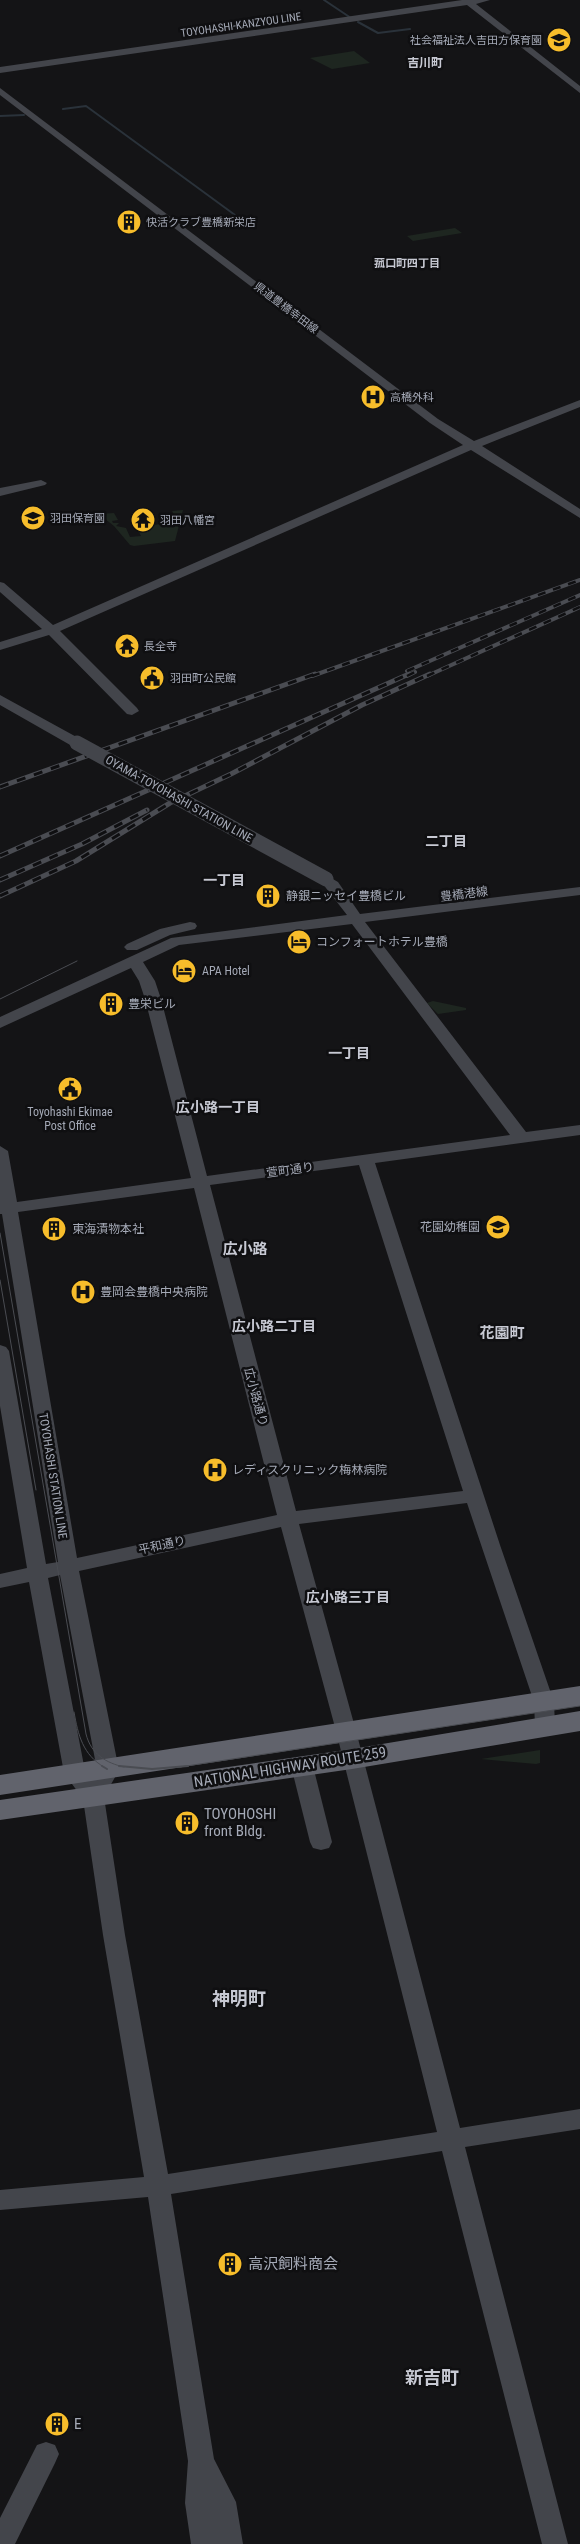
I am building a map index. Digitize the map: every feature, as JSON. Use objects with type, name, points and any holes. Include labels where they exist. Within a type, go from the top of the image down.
[{"type":"highway","name":"NATIONAL HIGHWAY ROUTE 259","points":[[0,1810],[352,1759],[544,1714],[580,1696]]},
{"type":"highway","name":"NATIONAL HIGHWAY ROUTE 259","points":[[0,1785],[346,1731],[544,1714],[580,1721]]},
{"type":"main road","name":"TOYOHASHI-KANZYOU LINE","points":[[0,70],[486,0]]},
{"type":"main road","points":[[468,2],[580,90]]},
{"type":"main road","name":"県道豊橋幸田線","points":[[0,85],[477,445],[580,514]]},
{"type":"main road","name":"県道豊橋幸田線","points":[[0,91],[428,416],[580,506]]},
{"type":"main road","points":[[0,654],[168,587],[477,445],[580,403]]},
{"type":"main road","points":[[0,492],[41,483]]},
{"type":"main road","points":[[0,586],[54,632],[132,711]]},
{"type":"main road","points":[[0,646],[54,632]]},
{"type":"main road","name":"OYAMA-TOYOHASHI STATION LINE","points":[[0,699],[326,879],[336,888],[351,913],[476,1075],[522,1139]]},
{"type":"main road","name":"豊橋港線","points":[[351,913],[580,880]]},
{"type":"main road","name":"豊橋港線","points":[[351,913],[580,891]]},
{"type":"main road","points":[[0,1023],[176,941],[351,913]]},
{"type":"main road","points":[[0,1010],[172,930],[351,913]]},
{"type":"main road","name":"広小路通り","points":[[134,960],[147,981],[153,999],[288,1519],[346,1731],[555,2544]]},
{"type":"main road","name":"萱町通り","points":[[5,1208],[580,1130]]},
{"type":"main road","name":"TOYOHASHI STATION LINE","points":[[0,1151],[5,1208],[68,1565],[108,1768]]},
{"type":"main road","points":[[365,1159],[544,1714]]},
{"type":"main road","points":[[0,1351],[37,1572],[75,1773],[93,1797],[114,1935],[158,2186],[201,2461],[198,2503],[204,2544]]},
{"type":"main road","name":"平和通り","points":[[0,1581],[288,1519],[474,1496]]},
{"type":"main road","points":[[302,1766],[321,1842]]},
{"type":"main road","points":[[93,1797],[108,1768]]},
{"type":"main road","points":[[0,2200],[158,2186],[580,2118]]},
{"type":"main road","points":[[1,2544],[46,2454]]},
{"type":"main road","points":[[201,2461],[223,2502],[230,2544]]},
{"type":"shaded area","points":[[354,51],[370,63],[332,69],[310,58]]},
{"type":"shaded area","points":[[455,228],[462,233],[413,241],[407,236]]},
{"type":"shaded area","points":[[183,510],[175,541],[134,546],[130,545],[114,526],[99,514],[114,513],[118,520],[112,521],[113,523],[119,523],[116,526],[126,528],[130,537],[141,536],[139,532],[146,527],[177,520],[172,511]]},
{"type":"shaded area","points":[[433,1001],[466,1008],[466,1010],[438,1014],[427,1003]]},
{"type":"shaded area","points":[[540,1750],[540,1763],[536,1764],[481,1759]]},
{"type":"waterway","points":[[324,0],[351,18]]},
{"type":"waterway","points":[[358,22],[378,33],[410,29]]},
{"type":"waterway","points":[[63,109],[86,106],[235,215]]},
{"type":"waterway","points":[[0,116],[24,115]]},
{"type":"tram line","points":[[0,999],[77,961]]},
{"type":"tram line","points":[[0,1233],[86,1734],[95,1752],[105,1760],[121,1766]]},
{"type":"tram line","points":[[0,1280],[36,1490]]},
{"type":"tram line","points":[[185,1766],[580,1706]]},
{"type":"tram line","points":[[74,1712],[77,1729],[86,1750],[91,1757],[104,1767]]},
{"type":"tram line","points":[[102,1766],[107,1769]]},
{"type":"tram line","points":[[121,1766],[152,1769],[185,1766]]},
{"type":"tram line","points":[[180,1767],[185,1766]]},
{"type":"railway","points":[[312,676],[580,580]]},
{"type":"railway","points":[[407,671],[580,595]]},
{"type":"railway","points":[[427,676],[580,607]]},
{"type":"railway","points":[[407,676],[415,672]]},
{"type":"railway","points":[[0,787],[315,674]]},
{"type":"railway","points":[[0,856],[409,674]]},
{"type":"railway","points":[[0,896],[76,861],[170,803],[231,774],[362,705],[430,674]]},
{"type":"railway","points":[[0,880],[82,844],[147,810]]},
{"type":"place","name":"社会福祉法人吉田方保育園","points":[[559,40]]},
{"type":"place","name":"快活クラブ豊橋新栄店","points":[[129,222]]},
{"type":"place","name":"高橋外科","points":[[373,397]]},
{"type":"place","name":"羽田保育園","points":[[33,518]]},
{"type":"place","name":"羽田八幡宮","points":[[143,520]]},
{"type":"place","name":"長全寺","points":[[127,646]]},
{"type":"place","name":"羽田町公民館","points":[[152,678]]},
{"type":"place","name":"静銀ニッセイ豊橋ビル","points":[[268,896]]},
{"type":"place","name":"コンフォートホテル豊橋","points":[[299,942]]},
{"type":"place","name":"APA Hotel","points":[[184,971]]},
{"type":"place","name":"豊栄ビル","points":[[111,1004]]},
{"type":"place","name":"Toyohashi Ekimae Post Office","points":[[70,1089]]},
{"type":"place","name":"花園幼稚園","points":[[498,1227]]},
{"type":"place","name":"東海漬物本社","points":[[54,1229]]},
{"type":"place","name":"豊岡会豊橋中央病院","points":[[83,1292]]},
{"type":"place","name":"レディスクリニック梅林病院","points":[[215,1470]]},
{"type":"place","name":"TOYOHOSHI front Bldg.","points":[[187,1823]]},
{"type":"place","name":"高沢飼料商会","points":[[230,2264]]},
{"type":"place","name":"E","points":[[57,2424]]},
{"type":"district","name":"吉川町","points":[[425,63]]},
{"type":"district","name":"菰口町四丁目","points":[[407,263]]},
{"type":"district","name":"二丁目","points":[[446,841]]},
{"type":"district","name":"一丁目","points":[[224,880]]},
{"type":"district","name":"一丁目","points":[[349,1053]]},
{"type":"district","name":"広小路一丁目","points":[[218,1107]]},
{"type":"district","name":"広小路","points":[[245,1249]]},
{"type":"district","name":"広小路二丁目","points":[[274,1326]]},
{"type":"district","name":"花園町","points":[[502,1333]]},
{"type":"district","name":"広小路三丁目","points":[[348,1597]]},
{"type":"district","name":"神明町","points":[[239,1998]]},
{"type":"district","name":"新吉町","points":[[432,2377]]}]
